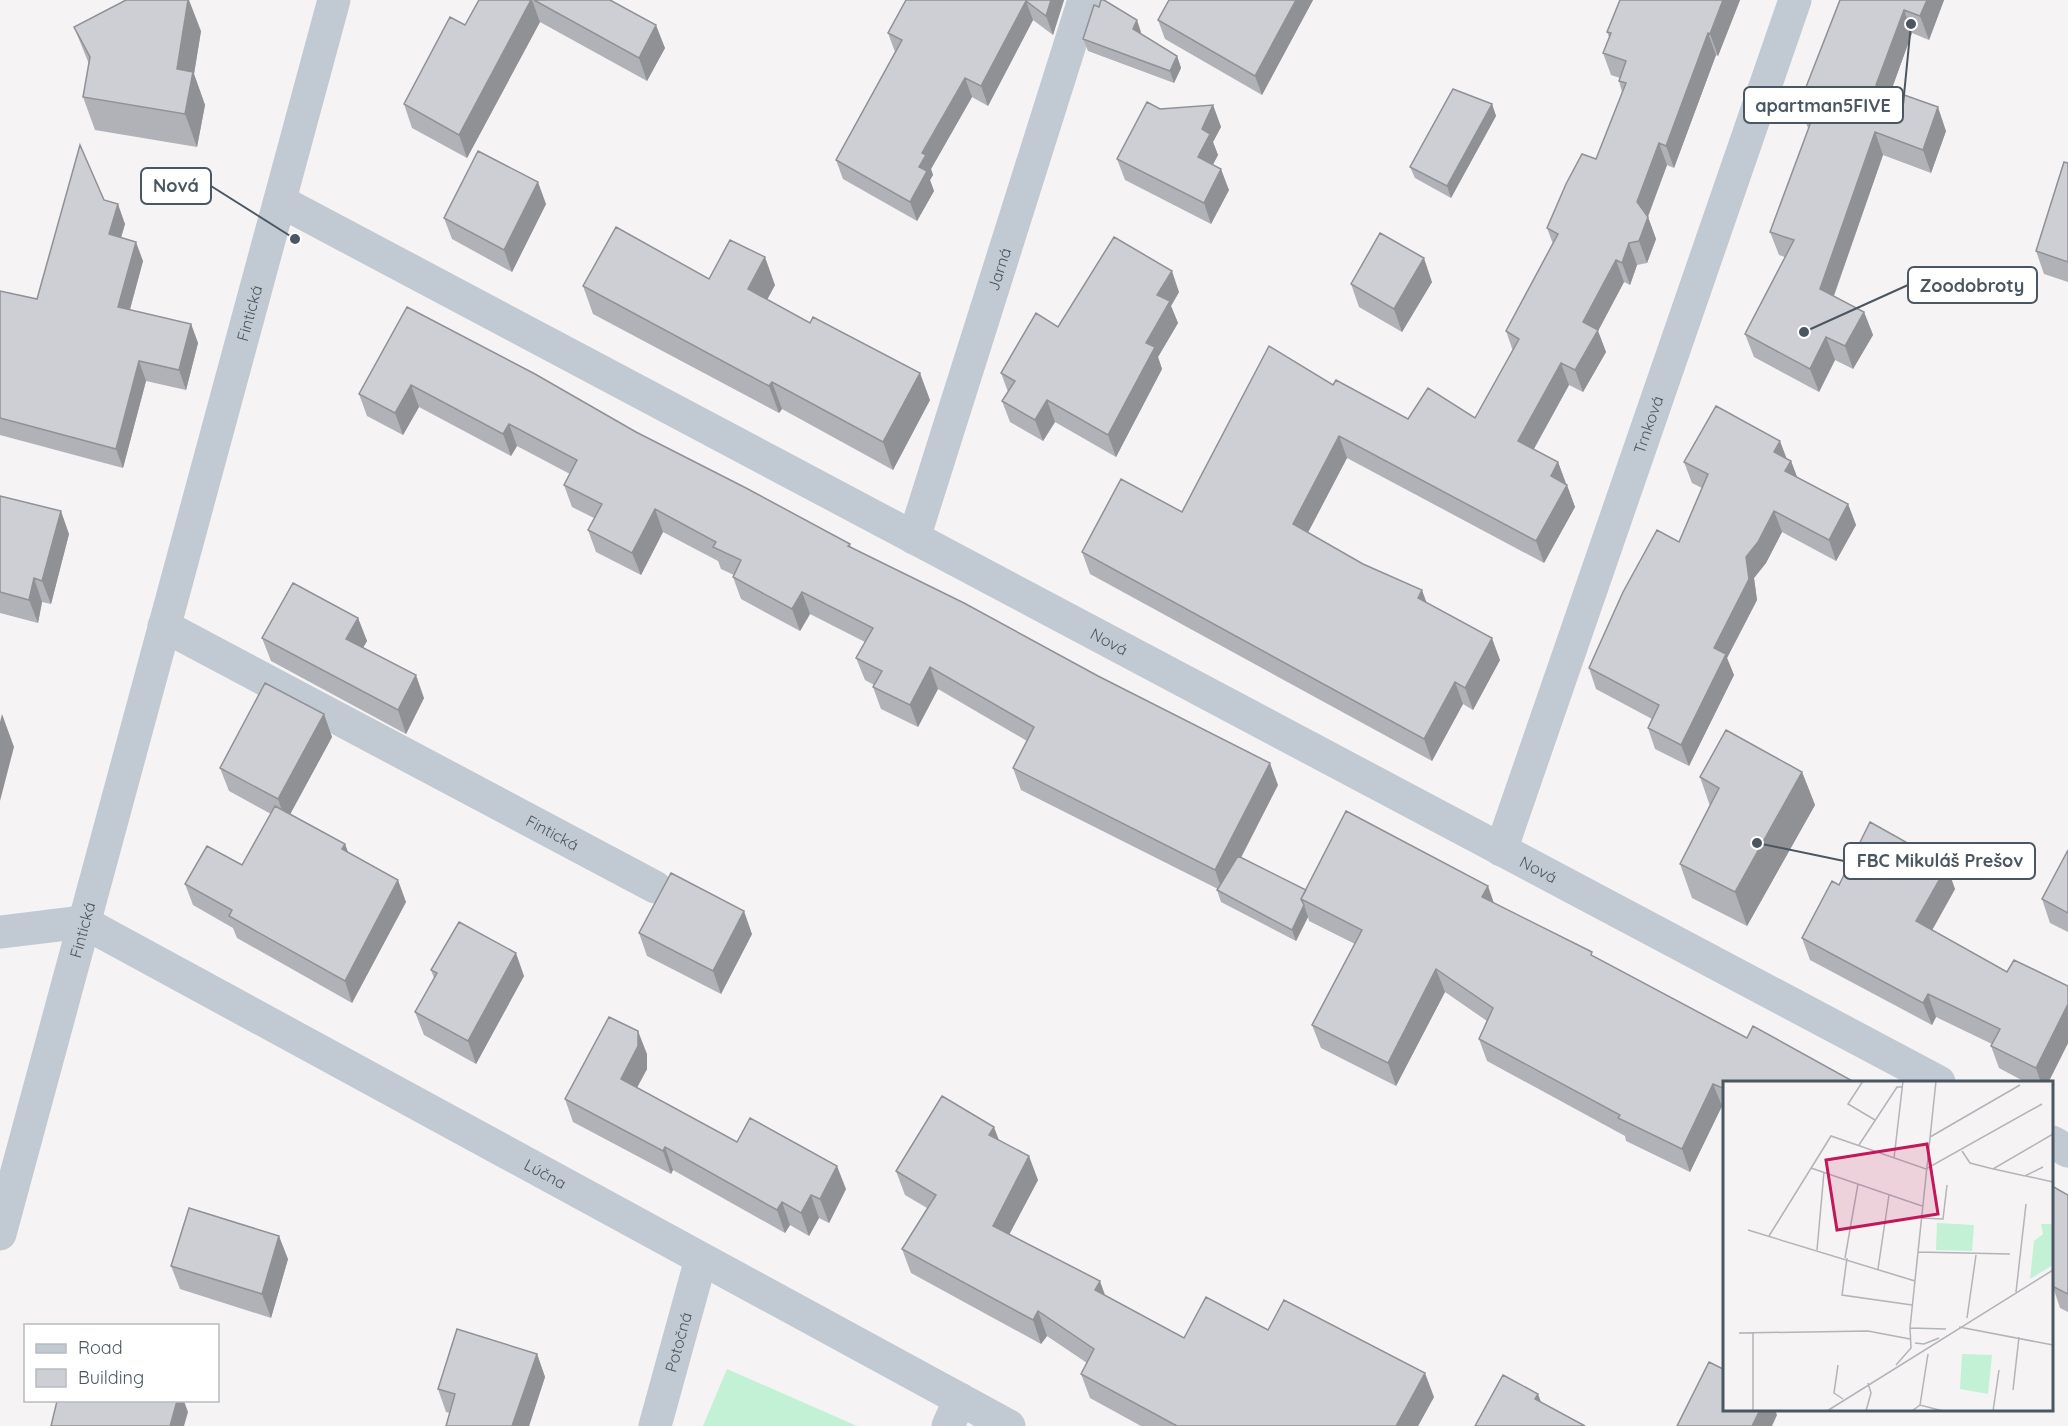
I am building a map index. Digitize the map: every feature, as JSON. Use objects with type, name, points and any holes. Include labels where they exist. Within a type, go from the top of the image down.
[{"type":"street","name":"Fintická","points":[[0,1234],[334,0]]},
{"type":"street","name":"Jarná","points":[[914,538],[1084,0]]},
{"type":"street","name":"Trnková","points":[[1501,850],[1795,0]]},
{"type":"street","name":"Nová","points":[[280,201],[1935,1081]]},
{"type":"street","name":"Fintická","points":[[164,626],[655,887]]},
{"type":"street","points":[[0,932],[84,922]]},
{"type":"street","name":"Lúčna","points":[[84,922],[701,1259],[954,1413],[1008,1426]]},
{"type":"street","points":[[2053,1143],[2068,1151]]},
{"type":"street","name":"Potočná","points":[[655,1426],[701,1259]]},
{"type":"green space","points":[[727,1369],[857,1426],[703,1426]]},
{"type":"building","points":[[126,0],[188,0],[177,69],[193,72],[185,114],[83,97],[90,57],[74,27]]},
{"type":"building","points":[[479,0],[531,0],[459,135],[404,104],[450,17],[465,25]]},
{"type":"building","points":[[534,0],[610,0],[656,25],[639,58]]},
{"type":"building","points":[[906,0],[1051,0],[1046,16],[1026,1],[981,86],[965,78],[922,153],[926,155],[919,167],[927,171],[910,202],[836,160],[902,40],[888,33]]},
{"type":"building","points":[[1101,0],[1137,20],[1133,29],[1177,56],[1170,71],[1083,39],[1094,5],[1099,7]]},
{"type":"building","points":[[1169,0],[1296,0],[1255,76],[1158,20]]},
{"type":"building","points":[[1620,0],[1723,0],[1710,34],[1708,33],[1666,146],[1659,143],[1637,202],[1648,217],[1639,241],[1629,243],[1622,263],[1616,260],[1583,322],[1598,330],[1575,370],[1561,363],[1518,441],[1558,462],[1551,476],[1567,485],[1536,541],[1339,436],[1293,524],[1363,564],[1422,590],[1418,598],[1492,638],[1465,688],[1455,682],[1424,739],[1082,552],[1121,479],[1182,512],[1269,346],[1333,385],[1336,380],[1408,419],[1428,388],[1475,418],[1519,339],[1506,331],[1558,234],[1547,228],[1566,184],[1582,154],[1596,159],[1626,83],[1619,81],[1626,61],[1603,53],[1611,33],[1607,32]]},
{"type":"building","points":[[1840,0],[1927,0],[1920,16],[1904,10],[1876,85],[1938,107],[1923,150],[1875,132],[1820,289],[1864,312],[1845,346],[1826,337],[1810,369],[1745,334],[1794,240],[1770,232],[1815,111],[1799,105]]},
{"type":"building","points":[[1453,89],[1492,104],[1447,186],[1410,167]]},
{"type":"building","points":[[1147,102],[1160,109],[1213,105],[1202,129],[1210,134],[1198,157],[1221,169],[1204,203],[1117,159]]},
{"type":"building","points":[[80,145],[104,200],[118,204],[109,234],[136,242],[118,307],[191,324],[179,370],[139,361],[116,449],[0,418],[0,291],[37,299]]},
{"type":"building","points":[[478,151],[538,182],[504,250],[444,218]]},
{"type":"building","points":[[2064,162],[2068,163],[2068,262],[2036,251]]},
{"type":"building","points":[[616,227],[709,279],[730,240],[765,257],[748,289],[810,323],[813,317],[920,373],[883,442],[772,382],[769,386],[583,286]]},
{"type":"building","points":[[1380,233],[1424,258],[1394,309],[1351,284]]},
{"type":"building","points":[[1114,237],[1172,271],[1157,295],[1170,301],[1146,343],[1155,347],[1108,435],[1047,400],[1035,420],[1002,401],[1015,381],[1001,373],[1036,313],[1058,327]]},
{"type":"building","points":[[407,307],[535,374],[636,432],[850,544],[848,546],[964,603],[1098,676],[1270,763],[1215,870],[1013,768],[1034,727],[930,667],[910,705],[873,687],[882,671],[856,658],[873,628],[802,592],[792,609],[733,577],[741,560],[713,547],[716,542],[655,509],[632,553],[588,530],[602,504],[564,485],[577,460],[509,424],[503,434],[411,385],[395,413],[359,394]]},
{"type":"building","points":[[1716,406],[1780,441],[1774,452],[1791,461],[1785,471],[1848,504],[1829,540],[1774,511],[1758,542],[1746,557],[1749,579],[1714,648],[1726,654],[1681,745],[1648,728],[1659,705],[1589,668],[1623,592],[1657,530],[1679,542],[1708,474],[1684,462]]},
{"type":"building","points":[[0,496],[61,511],[42,581],[34,578],[29,600],[0,592]]},
{"type":"building","points":[[293,583],[358,618],[346,639],[416,675],[398,710],[262,638]]},
{"type":"building","points":[[265,683],[324,714],[278,799],[220,768]]},
{"type":"building","points":[[1726,730],[1802,772],[1735,892],[1680,864],[1719,788],[1700,777]]},
{"type":"building","points":[[275,806],[345,844],[342,849],[398,880],[345,981],[229,916],[232,910],[185,884],[207,846],[242,865]]},
{"type":"building","points":[[1346,811],[1488,886],[1482,897],[1592,952],[1591,955],[1747,1038],[1753,1026],[1852,1081],[1723,1081],[1723,1088],[1713,1084],[1682,1149],[1618,1118],[1620,1115],[1479,1039],[1493,1008],[1436,969],[1388,1063],[1312,1025],[1362,930],[1301,899]]},
{"type":"building","points":[[1870,822],[1920,850],[1918,853],[1947,866],[1916,921],[2007,972],[2014,960],[2068,986],[2068,1004],[2036,1068],[1991,1046],[2000,1029],[1928,994],[1923,1003],[1802,938],[1832,881],[1839,885]]},
{"type":"building","points":[[2068,850],[2068,913],[2042,899]]},
{"type":"building","points":[[1238,856],[1306,890],[1301,899],[1304,905],[1292,930],[1217,890]]},
{"type":"building","points":[[671,873],[744,911],[713,971],[639,933]]},
{"type":"building","points":[[459,922],[516,953],[468,1041],[415,1012],[437,973],[431,970]]},
{"type":"building","points":[[609,1017],[638,1031],[638,1046],[621,1079],[737,1142],[750,1118],[837,1166],[820,1199],[811,1195],[801,1213],[782,1202],[777,1210],[665,1147],[663,1151],[565,1099]]},
{"type":"building","points":[[942,1096],[994,1127],[989,1135],[1029,1156],[993,1226],[1100,1281],[1095,1290],[1184,1338],[1206,1297],[1268,1330],[1284,1300],[1425,1373],[1396,1426],[1177,1426],[1081,1374],[1094,1349],[1038,1311],[1033,1320],[902,1249],[936,1195],[896,1171]]},
{"type":"building","points":[[2053,1187],[2068,1195],[2068,1294],[2053,1286]]},
{"type":"building","points":[[189,1208],[279,1236],[262,1294],[171,1266]]},
{"type":"building","points":[[457,1329],[537,1354],[512,1426],[446,1426],[455,1394],[438,1389]]},
{"type":"building","points":[[1709,1362],[1723,1369],[1723,1411],[1760,1411],[1752,1426],[1677,1426]]},
{"type":"building","points":[[1503,1375],[1538,1394],[1535,1399],[1585,1426],[1475,1426]]},
{"type":"building","points":[[57,1402],[177,1402],[170,1426],[51,1426]]},
{"type":"place","name":"apartman5FIVE","points":[[1911,24]]},
{"type":"place","name":"Nová","points":[[295,239]]},
{"type":"place","name":"Zoodobroty","points":[[1804,332]]},
{"type":"place","name":"FBC Mikuláš Prešov","points":[[1757,843]]}]
